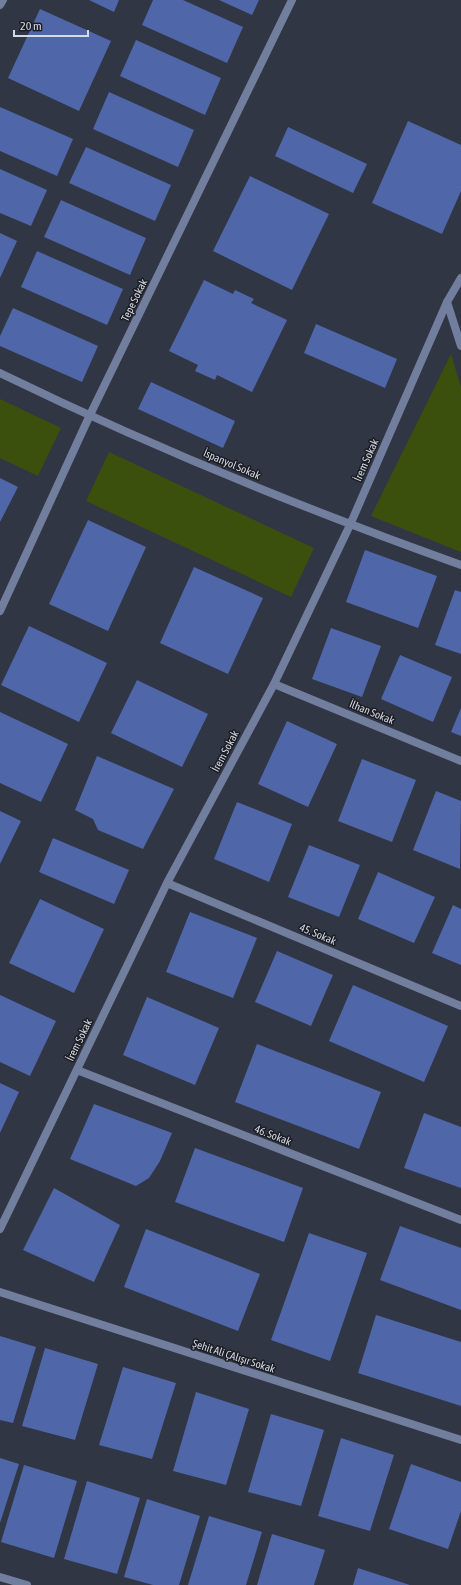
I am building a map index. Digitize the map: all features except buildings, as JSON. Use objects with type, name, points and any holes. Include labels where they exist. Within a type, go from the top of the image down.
[{"type":"street","points":[[0,5],[3,0]]},
{"type":"street","name":"Tepe Sokak","points":[[0,611],[89,416],[292,0]]},
{"type":"street","name":"İrem Sokak","points":[[0,1229],[167,883],[274,684],[350,525],[447,302],[461,278]]},
{"type":"street","points":[[447,302],[461,346]]},
{"type":"street","name":"İspanyol Sokak","points":[[0,373],[89,416],[350,525],[461,565]]},
{"type":"street","name":"İlhan Sokak","points":[[274,684],[461,761]]},
{"type":"street","name":"45. Sokak","points":[[167,883],[461,1006]]},
{"type":"street","name":"46. Sokak","points":[[77,1070],[461,1220]]},
{"type":"street","name":"Şehit Ali ÇAlışır Sokak","points":[[0,1292],[461,1440]]},
{"type":"street","points":[[0,1577],[27,1585]]},
{"type":"green space","points":[[451,354],[461,387],[461,552],[371,516]]},
{"type":"green space","points":[[0,399],[61,428],[38,476],[0,458]]},
{"type":"green space","points":[[109,452],[314,548],[291,597],[86,501]]}]
